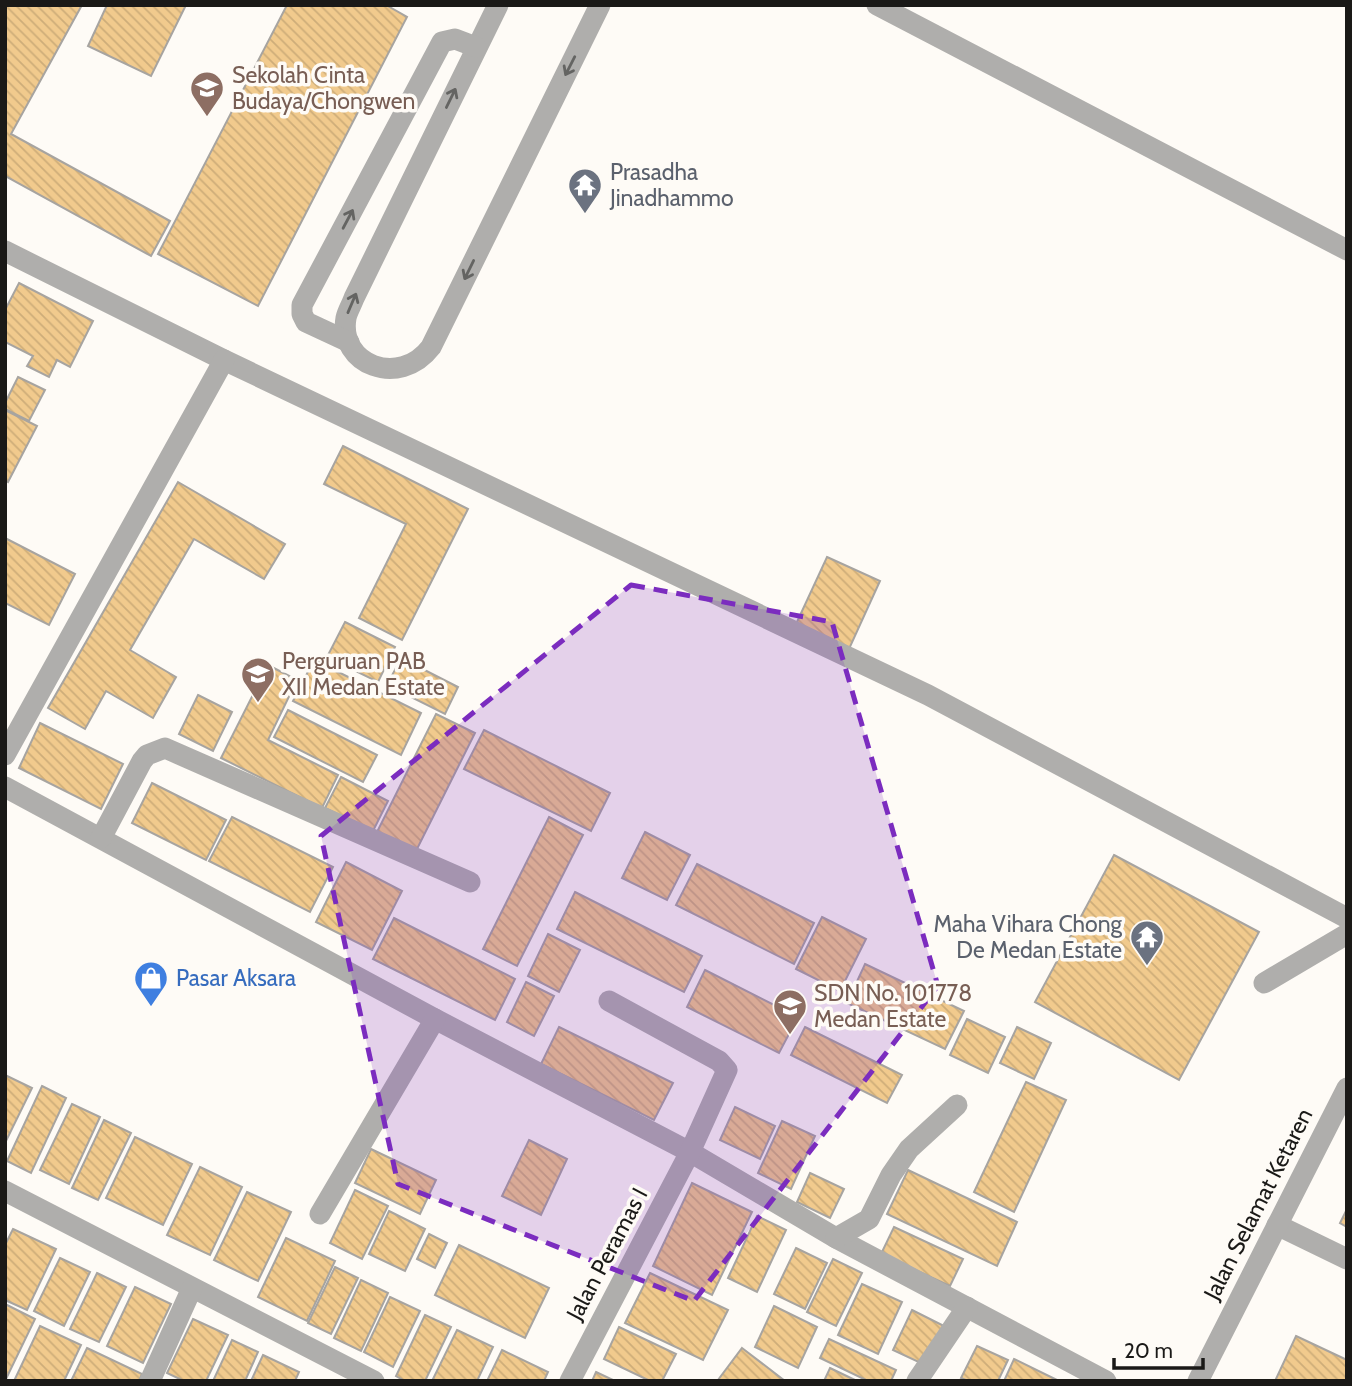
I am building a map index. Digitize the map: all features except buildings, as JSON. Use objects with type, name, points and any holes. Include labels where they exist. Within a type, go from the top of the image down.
[{"type":"street","points":[[349,342],[346,319],[354,298],[498,5]]},
{"type":"street","points":[[476,47],[455,39],[442,42],[302,305],[306,322],[349,342],[361,358],[378,368],[403,368],[425,355],[600,5]]},
{"type":"street","points":[[877,5],[1347,250]]},
{"type":"street","points":[[5,251],[224,360],[928,695],[1347,918]]},
{"type":"street","points":[[5,755],[224,360]]},
{"type":"street","points":[[101,838],[142,761],[156,750],[164,748],[470,882]]},
{"type":"street","points":[[5,787],[435,1019],[690,1152],[836,1238],[1106,1381]]},
{"type":"street","points":[[1264,982],[1347,934]]},
{"type":"street","name":"Jalan Peramas I","points":[[570,1381],[690,1152],[722,1085],[727,1068],[609,1001]]},
{"type":"street","points":[[320,1214],[435,1019]]},
{"type":"street","name":"Jalan Selamat Ketaren","points":[[1198,1381],[1347,1088]]},
{"type":"street","points":[[836,1238],[869,1219],[891,1175],[909,1149],[957,1105]]},
{"type":"street","points":[[5,1191],[374,1381]]},
{"type":"street","points":[[1277,1225],[1347,1259]]},
{"type":"street","points":[[150,1381],[192,1288]]},
{"type":"street","points":[[917,1381],[967,1307]]},
{"type":"highlighted area","points":[[631,585],[832,622],[938,986],[694,1301],[398,1184],[321,836]]},
{"type":"place","name":"Sekolah Cinta Budaya/Chongwen","points":[[207,118]]},
{"type":"place","name":"Prasadha Jinadhammo","points":[[585,215]]},
{"type":"place","name":"Perguruan PAB XII Medan Estate","points":[[258,704]]},
{"type":"place","name":"Maha Vihara Chong De Medan Estate","points":[[1147,967]]},
{"type":"place","name":"Pasar Aksara","points":[[151,1008]]},
{"type":"place","name":"SDN No. 101778 Medan Estate","points":[[790,1036]]}]
